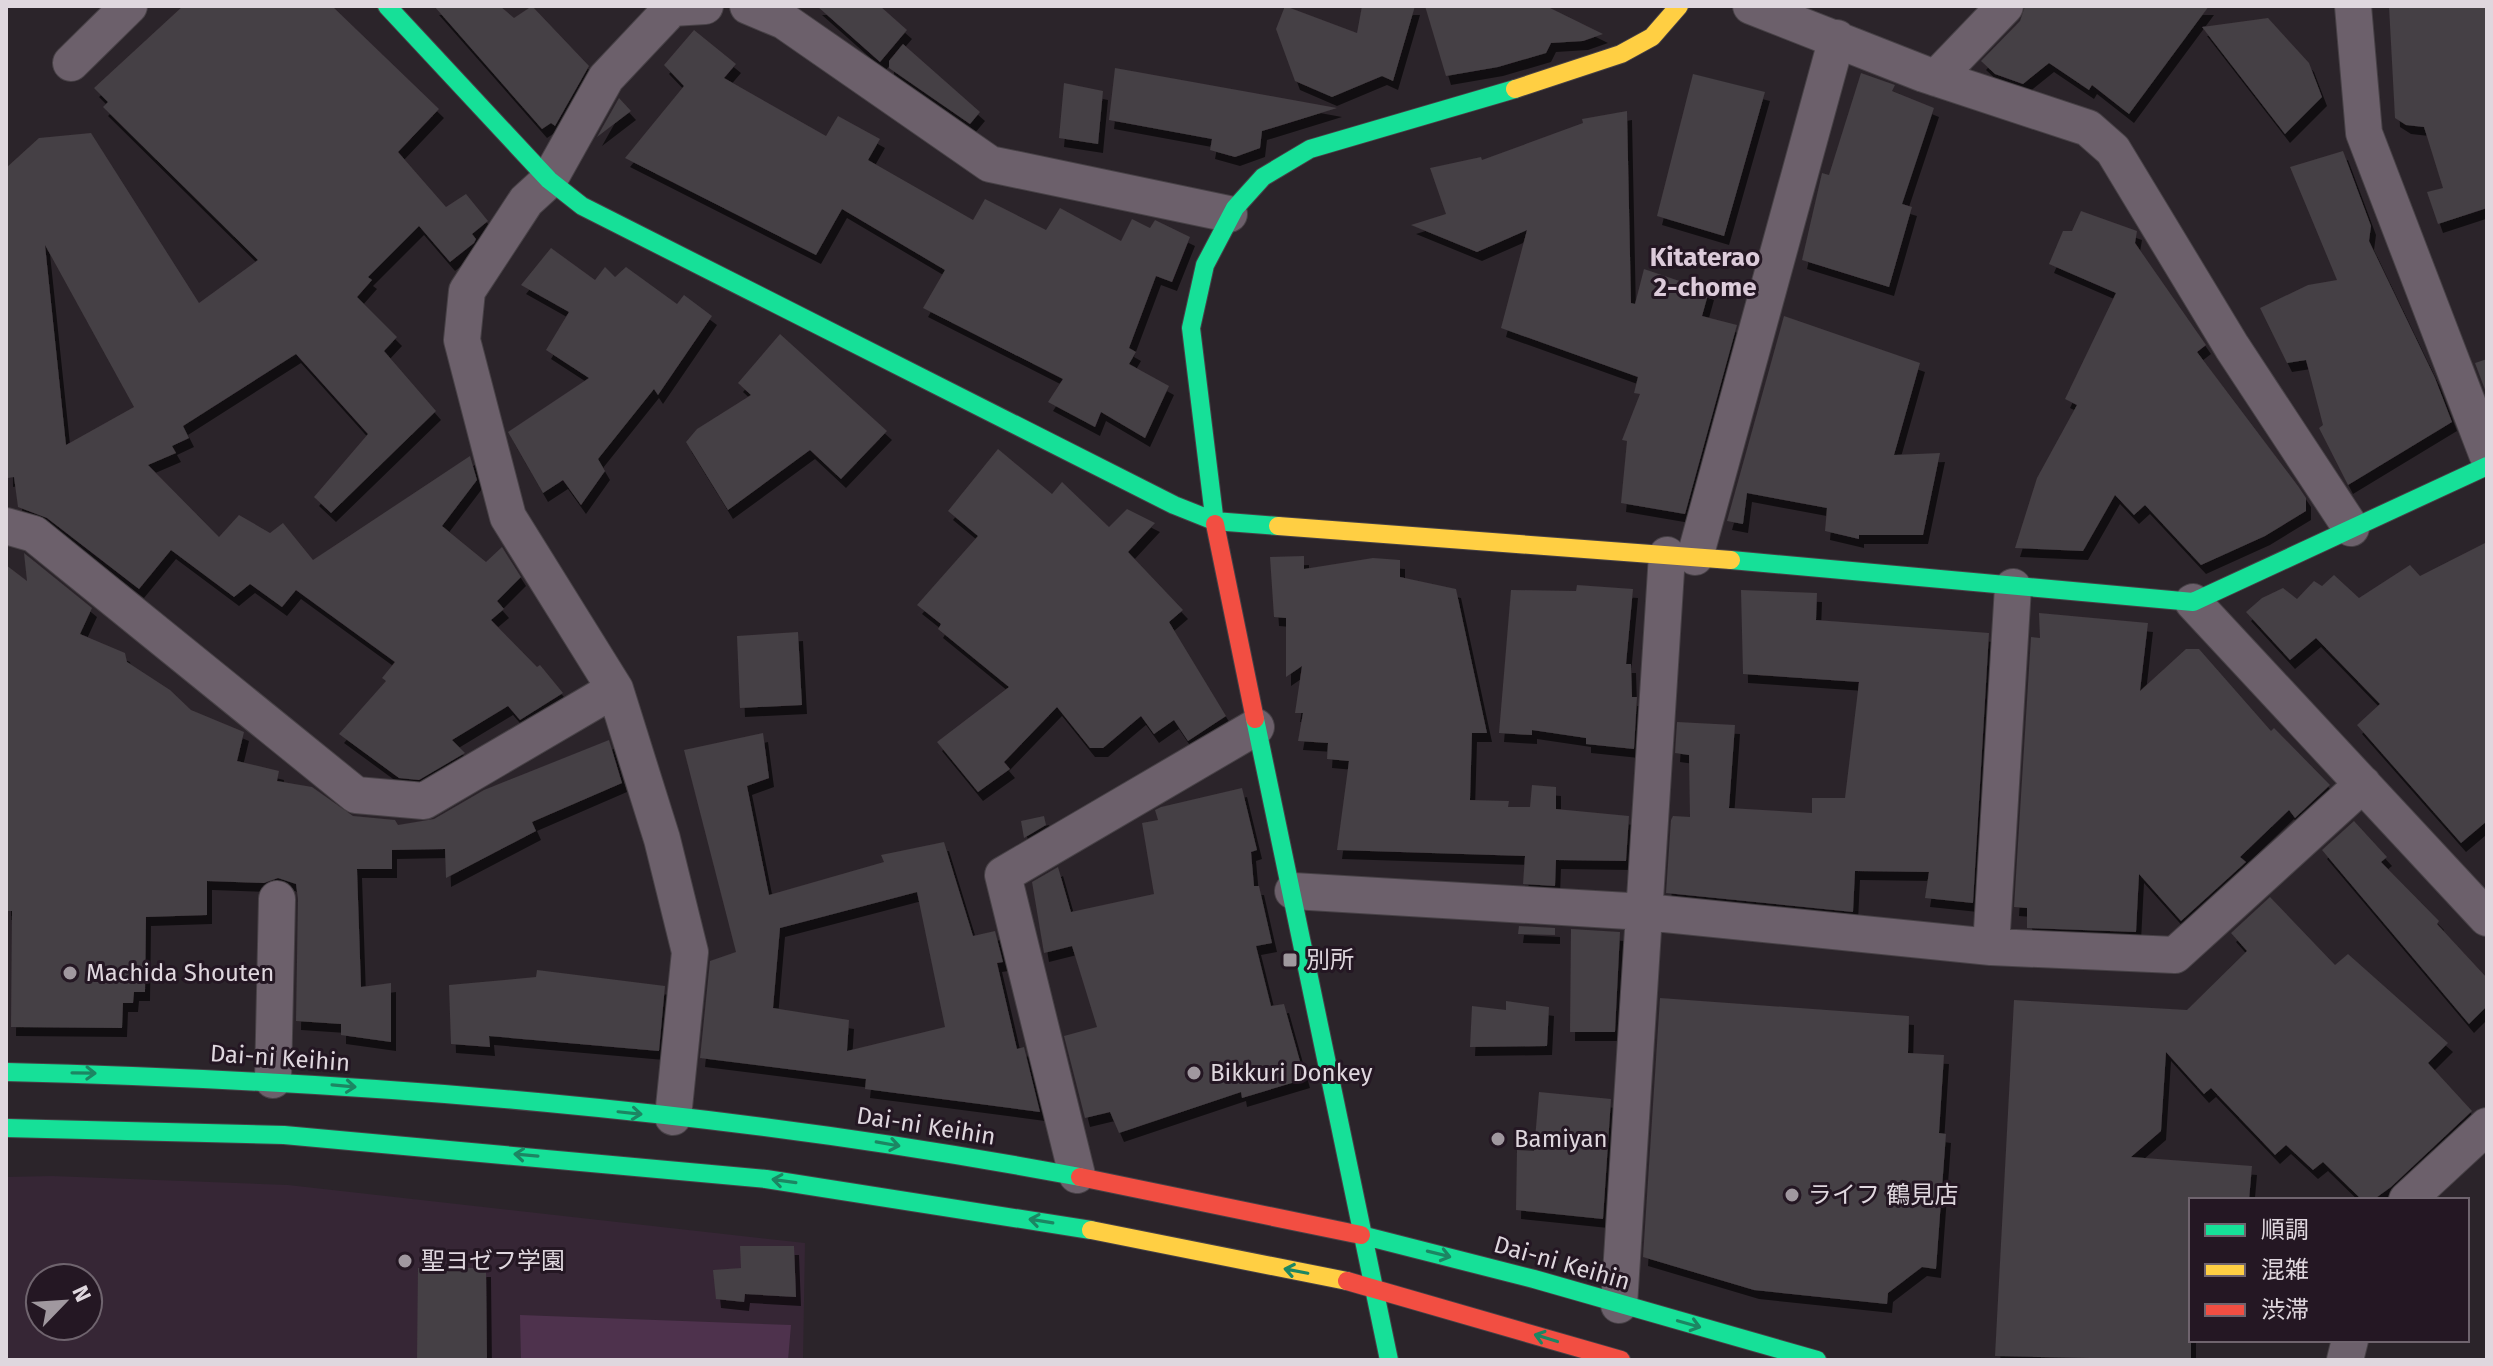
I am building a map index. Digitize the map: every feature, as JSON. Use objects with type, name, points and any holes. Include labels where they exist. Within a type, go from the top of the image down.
[{"type":"main road","points":[[387,6],[549,180],[582,206],[1174,505],[1214,521],[1681,556],[2193,602],[2487,466]]},
{"type":"main road","points":[[1389,1360],[1214,521],[1191,328],[1193,307],[1229,214],[1264,176],[1305,151],[1610,58],[1652,37],[1679,6]]},
{"type":"main road","name":"Dai-ni Keihin","points":[[6,1072],[273,1080],[673,1117],[853,1138],[1077,1175],[1363,1235],[1525,1276],[1817,1360]]},
{"type":"main road","points":[[6,1128],[284,1135],[766,1179],[1082,1228],[1373,1286],[1621,1360]]},
{"type":"street","points":[[71,63],[129,6]]},
{"type":"street","points":[[748,6],[784,21],[990,164],[1229,214]]},
{"type":"street","points":[[1751,6],[1936,78],[2088,128],[2113,150],[2232,347],[2351,528]]},
{"type":"street","points":[[1936,78],[2005,6]]},
{"type":"street","points":[[2353,6],[2364,133],[2487,454]]},
{"type":"street","points":[[673,1117],[690,952],[662,839],[615,689],[508,517],[462,340],[467,291],[526,201],[549,180],[606,78],[683,7]]},
{"type":"street","points":[[1619,1305],[1645,912],[1681,556],[1837,38]]},
{"type":"street","points":[[6,526],[34,534],[356,795],[424,801],[615,689]]},
{"type":"street","points":[[1991,947],[2013,587]]},
{"type":"street","points":[[2193,602],[2487,918]]},
{"type":"street","points":[[1077,1175],[1003,875],[1256,727]]},
{"type":"street","points":[[1293,891],[1645,912],[1991,947],[2175,955],[2363,784]]},
{"type":"street","points":[[273,1080],[277,899]]},
{"type":"street","points":[[2409,1198],[2487,1126]]},
{"type":"shaded area","name":"聖ヨゼフ学園","points":[[6,1177],[288,1185],[805,1243],[803,1360],[6,1360]]},
{"type":"shaded area","points":[[520,1315],[791,1325],[788,1360],[521,1360]]},
{"type":"building","points":[[183,6],[332,6],[439,109],[398,152],[446,207],[466,194],[488,221],[472,234],[476,239],[474,243],[450,262],[419,226],[368,277],[372,280],[357,297],[397,337],[384,351],[436,411],[331,513],[314,497],[368,434],[296,354],[183,426],[189,438],[172,446],[176,453],[148,465],[219,537],[239,515],[270,533],[283,523],[313,560],[470,456],[477,480],[442,526],[486,562],[502,547],[521,577],[497,601],[504,609],[491,620],[537,667],[540,665],[563,693],[520,720],[508,706],[452,740],[465,753],[419,780],[399,778],[339,734],[386,681],[382,678],[395,662],[296,590],[282,607],[250,584],[234,597],[171,550],[139,589],[47,518],[18,507],[14,477],[8,478],[6,168],[39,138],[91,133],[199,303],[258,260],[103,107],[108,102],[94,88]],"holes":[[[45,245],[134,407],[66,445]]]},
{"type":"building","points":[[434,6],[500,6],[514,18],[532,6],[589,66],[555,126],[551,123],[542,129]]},
{"type":"building","points":[[817,6],[880,6],[907,30],[880,62]]},
{"type":"building","points":[[1285,6],[1357,33],[1362,6],[1415,6],[1393,81],[1382,76],[1332,97],[1295,81],[1276,29]]},
{"type":"building","points":[[1425,6],[1546,6],[1603,34],[1583,41],[1551,43],[1546,53],[1498,67],[1446,76]]},
{"type":"building","points":[[2025,6],[2209,6],[2129,114],[2092,85],[2089,90],[2049,63],[2023,84],[1995,74],[1981,61],[2020,21]]},
{"type":"building","points":[[2389,6],[2487,6],[2487,208],[2438,224],[2427,192],[2443,188],[2424,127],[2406,125],[2395,118]]},
{"type":"building","points":[[2268,18],[2309,63],[2322,97],[2285,134],[2202,27]]},
{"type":"building","points":[[694,30],[736,64],[724,78],[826,136],[838,116],[880,139],[868,160],[973,220],[985,199],[1046,230],[1060,208],[1121,241],[1132,219],[1150,228],[1155,220],[1190,237],[1172,282],[1156,276],[1129,348],[1136,352],[1129,364],[1169,386],[1145,438],[1101,412],[1095,427],[1048,402],[1063,379],[923,308],[945,270],[842,209],[816,255],[625,158],[684,86],[664,65]]},
{"type":"building","points":[[903,44],[980,112],[970,124],[889,68],[889,61]]},
{"type":"building","points":[[1115,68],[1337,108],[1262,131],[1260,148],[1235,157],[1210,150],[1212,139],[1109,120]]},
{"type":"building","points":[[1861,73],[1895,85],[1892,91],[1934,108],[1902,204],[1912,207],[1889,287],[1802,260],[1822,173],[1829,175]]},
{"type":"building","points":[[1693,74],[1765,92],[1724,236],[1657,216]]},
{"type":"building","points":[[1064,83],[1103,91],[1098,144],[1059,138]]},
{"type":"building","points":[[619,98],[631,111],[597,137]]},
{"type":"building","points":[[1627,111],[1631,303],[1635,304],[1644,269],[1709,291],[1702,316],[1737,325],[1685,514],[1621,503],[1627,441],[1622,440],[1640,394],[1634,393],[1638,377],[1501,328],[1527,230],[1477,252],[1411,225],[1446,214],[1430,168],[1481,157],[1482,160],[1583,123],[1582,119]]},
{"type":"building","points":[[2343,151],[2371,226],[2369,241],[2435,378],[2452,422],[2348,485],[2319,428],[2323,425],[2306,360],[2287,363],[2260,308],[2308,285],[2337,280],[2290,167]]},
{"type":"building","points":[[2081,211],[2137,231],[2135,243],[2206,345],[2197,352],[2298,486],[2306,498],[2306,511],[2265,536],[2201,565],[2145,505],[2134,515],[2115,495],[2083,551],[2015,548],[2037,478],[2077,405],[2065,399],[2116,293],[2049,264],[2063,231],[2072,231]]},
{"type":"building","points":[[551,248],[595,280],[605,267],[615,277],[626,267],[677,304],[684,295],[712,316],[658,395],[654,389],[598,459],[605,471],[581,505],[563,480],[543,493],[508,432],[589,378],[546,350],[569,312],[521,285]]},
{"type":"building","points":[[1784,316],[1920,363],[1894,455],[1940,453],[1923,535],[1859,535],[1859,539],[1825,531],[1827,508],[1747,493],[1743,524],[1727,521]]},
{"type":"building","points":[[780,334],[887,431],[841,479],[810,450],[728,510],[686,442],[697,429],[751,395],[738,383]]},
{"type":"building","points":[[2487,359],[2487,395],[2475,363]]},
{"type":"building","points":[[998,449],[1052,494],[1062,482],[1109,527],[1127,509],[1155,523],[1128,552],[1183,610],[1169,622],[1226,716],[1188,741],[1174,720],[1154,734],[1141,716],[1103,748],[1090,748],[1057,707],[1004,762],[1010,769],[978,792],[937,742],[1009,687],[938,629],[941,624],[917,605],[978,536],[948,511]]},
{"type":"building","points":[[2487,542],[2487,821],[2461,843],[2357,725],[2380,704],[2316,638],[2290,660],[2246,612],[2262,598],[2283,588],[2297,599],[2314,581],[2322,586],[2334,575],[2359,598],[2410,565],[2420,576]]},
{"type":"building","points":[[24,553],[92,608],[80,634],[125,653],[127,662],[170,690],[191,710],[244,732],[237,761],[279,771],[277,781],[312,787],[353,816],[395,820],[398,825],[434,819],[484,790],[609,740],[622,783],[532,822],[536,831],[446,878],[445,849],[392,850],[392,869],[357,869],[361,987],[391,983],[391,1042],[341,1035],[341,1024],[296,1021],[298,899],[296,884],[278,878],[264,883],[207,881],[207,915],[146,917],[145,992],[134,992],[133,1003],[123,1003],[122,1028],[11,1027],[12,911],[6,911],[6,565],[27,581]]},
{"type":"building","points":[[1304,556],[1304,569],[1373,558],[1400,560],[1400,577],[1456,589],[1487,733],[1472,733],[1470,800],[1509,801],[1508,807],[1530,807],[1532,785],[1556,787],[1556,809],[1629,816],[1626,861],[1556,860],[1555,886],[1523,884],[1525,856],[1337,850],[1349,761],[1327,759],[1328,743],[1298,741],[1303,713],[1295,713],[1302,666],[1286,677],[1286,618],[1274,617],[1270,557]]},
{"type":"building","points":[[1577,585],[1633,589],[1626,664],[1631,664],[1632,697],[1637,697],[1634,749],[1586,744],[1586,738],[1532,730],[1532,735],[1499,733],[1511,590],[1576,591]]},
{"type":"building","points":[[1741,590],[1817,593],[1816,620],[1989,633],[1973,903],[1925,898],[1929,872],[1855,871],[1853,912],[1666,893],[1671,820],[1673,816],[1690,817],[1689,755],[1675,753],[1677,722],[1735,725],[1729,808],[1812,813],[1812,798],[1845,798],[1859,682],[1743,674]]},
{"type":"building","points":[[2039,613],[2148,623],[2140,691],[2186,649],[2199,649],[2271,731],[2274,728],[2330,785],[2295,818],[2289,810],[2240,857],[2246,862],[2181,921],[2139,874],[2136,932],[2027,928],[2027,908],[2014,907],[2031,637],[2040,638]]},
{"type":"building","points":[[798,632],[802,705],[740,708],[737,636]]},
{"type":"building","points":[[763,733],[769,778],[747,786],[769,895],[884,862],[881,855],[944,842],[973,936],[995,931],[1003,962],[997,963],[1017,1049],[1024,1047],[1040,1112],[865,1089],[866,1079],[700,1058],[710,961],[736,952],[684,750]],"holes":[[[917,892],[945,1027],[847,1051],[849,1020],[773,1008],[780,928]]]},
{"type":"building","points":[[1242,788],[1257,850],[1251,852],[1254,886],[1259,886],[1272,943],[1256,946],[1271,1006],[1284,1004],[1305,1079],[1242,1098],[1241,1092],[1119,1133],[1110,1112],[1085,1118],[1064,1036],[1097,1027],[1072,946],[1044,953],[1032,882],[1058,867],[1071,912],[1154,894],[1142,823],[1158,820],[1155,810],[1161,807]]},
{"type":"building","points":[[1044,816],[1046,825],[1024,838],[1021,821]]},
{"type":"building","points":[[2354,821],[2387,857],[2381,862],[2439,921],[2437,924],[2487,978],[2487,1006],[2469,1024],[2322,850]]},
{"type":"building","points":[[2270,897],[2335,965],[2348,954],[2448,1043],[2428,1063],[2472,1111],[2391,1187],[2376,1198],[2360,1198],[2323,1162],[2313,1170],[2286,1145],[2275,1155],[2211,1088],[2204,1094],[2166,1052],[2161,1131],[2131,1157],[2252,1166],[2249,1198],[2189,1198],[2191,1360],[1995,1356],[2014,1000],[2187,1010],[2247,951],[2231,933]]},
{"type":"building","points":[[1519,926],[1555,928],[1555,935],[1518,934]]},
{"type":"building","points":[[1571,929],[1620,932],[1615,1032],[1570,1032]]},
{"type":"building","points":[[537,970],[665,986],[659,1051],[489,1036],[490,1047],[451,1044],[449,985],[536,977]]},
{"type":"building","name":"ライフ 鶴見店","points":[[1660,998],[1909,1016],[1908,1053],[1944,1055],[1939,1133],[1946,1134],[1936,1269],[1922,1267],[1888,1293],[1887,1304],[1754,1290],[1643,1257]]},
{"type":"building","points":[[1506,1001],[1549,1007],[1547,1046],[1470,1047],[1472,1006],[1506,1010]]},
{"type":"building","points":[[1539,1092],[1611,1099],[1603,1219],[1516,1210],[1517,1150],[1534,1151]]},
{"type":"building","points":[[740,1246],[794,1246],[796,1297],[745,1294],[744,1302],[716,1299],[713,1270],[741,1268]]},
{"type":"building","points":[[418,1268],[486,1268],[487,1360],[417,1360]]},
{"type":"traffic: fast","points":[[387,6],[549,180],[582,206],[1174,505],[1214,521],[1278,526]]},
{"type":"traffic: fast","points":[[1215,524],[1191,328],[1205,265],[1235,208],[1263,177],[1310,149],[1515,89]]},
{"type":"traffic: fast","points":[[1731,560],[2193,602],[2487,466]]},
{"type":"traffic: fast","points":[[1255,719],[1389,1360]]},
{"type":"traffic: fast","points":[[6,1072],[276,1083],[546,1103],[814,1134],[1080,1177]]},
{"type":"traffic: fast","points":[[6,1128],[284,1135],[766,1179],[1091,1230]]},
{"type":"traffic: fast","points":[[1361,1235],[1534,1279],[1817,1360]]},
{"type":"traffic: slow","points":[[1515,89],[1621,54],[1652,37],[1679,6]]},
{"type":"traffic: slow","points":[[1278,526],[1731,560]]},
{"type":"traffic: slow","points":[[1091,1230],[1347,1281]]},
{"type":"traffic: jam","points":[[1215,524],[1255,719]]},
{"type":"traffic: jam","points":[[1080,1177],[1361,1235]]},
{"type":"traffic: jam","points":[[1347,1281],[1621,1360]]},
{"type":"place","name":"別所","points":[[1290,960]]},
{"type":"place","name":"Machida Shouten","points":[[70,973]]},
{"type":"place","name":"Bikkuri Donkey","points":[[1194,1073]]},
{"type":"place","name":"Bamiyan","points":[[1498,1139]]},
{"type":"place","name":"ライフ 鶴見店","points":[[1792,1195]]},
{"type":"place","name":"聖ヨゼフ学園","points":[[405,1261]]},
{"type":"district","name":"Kitaterao 2-chome","points":[[1705,272]]}]
